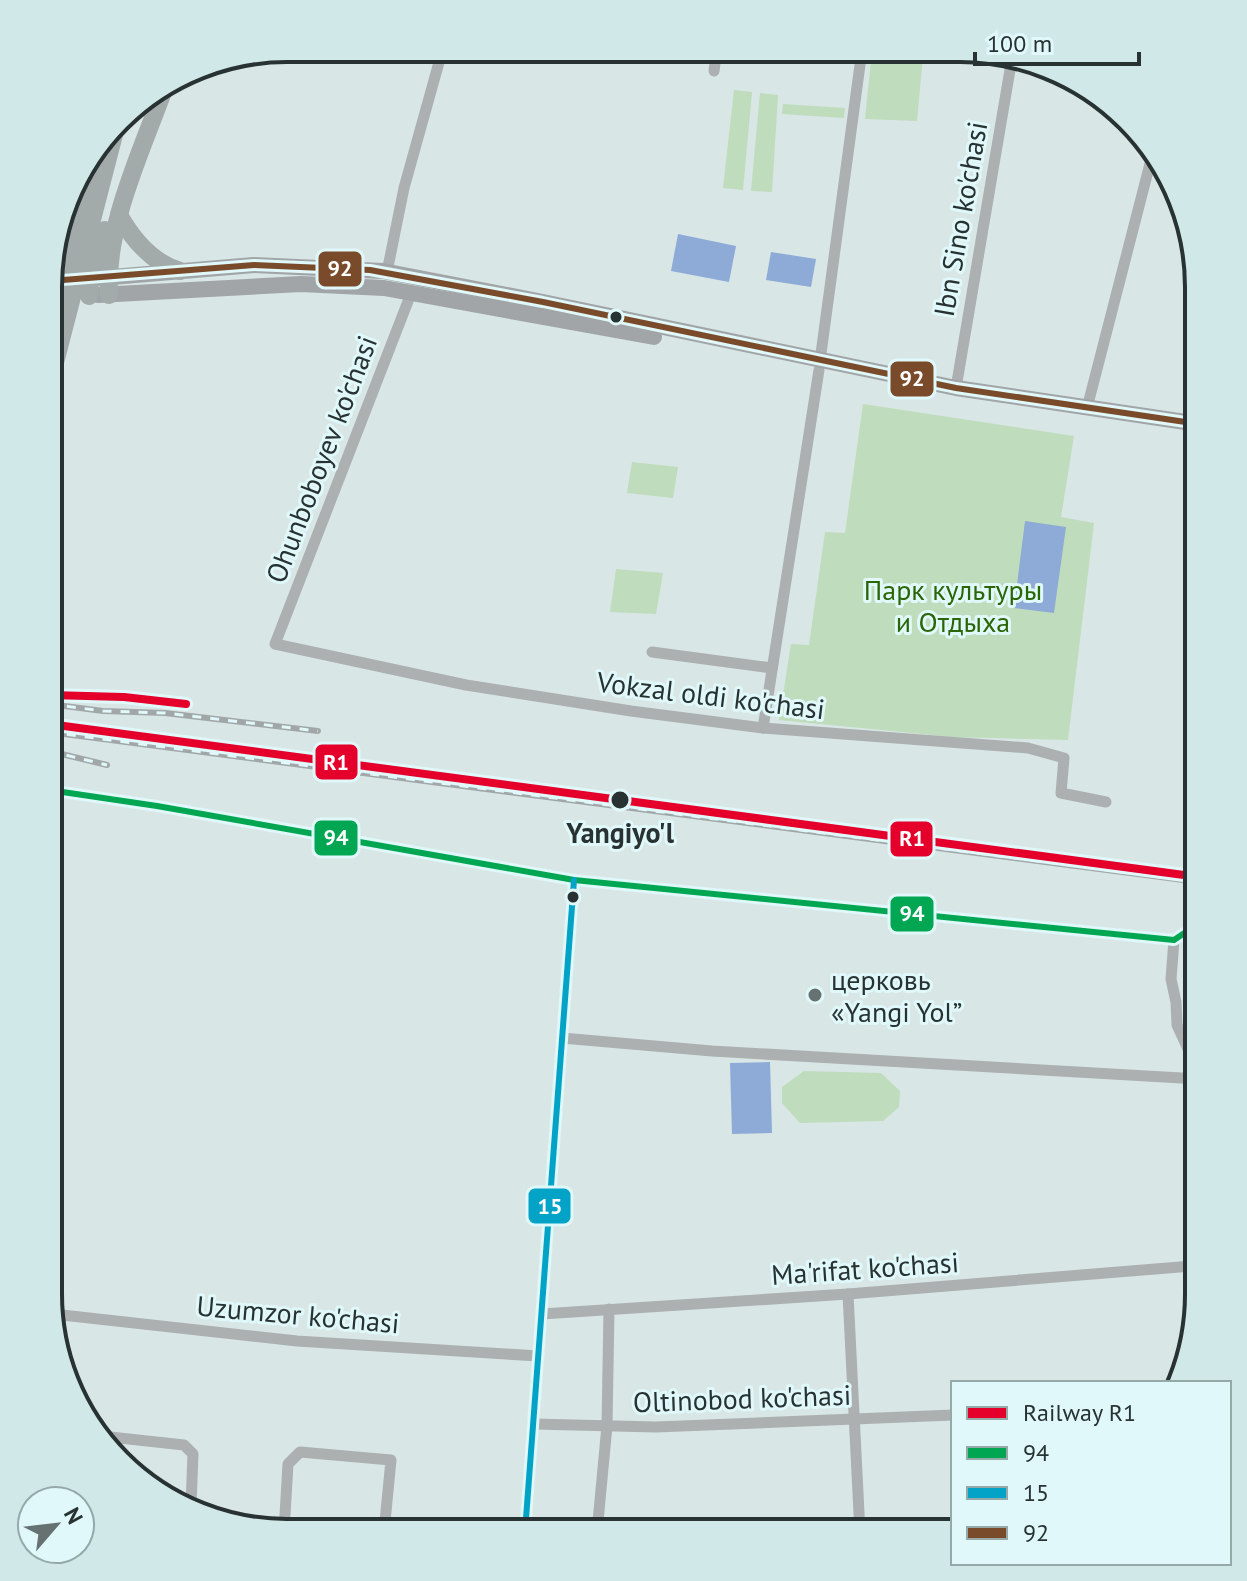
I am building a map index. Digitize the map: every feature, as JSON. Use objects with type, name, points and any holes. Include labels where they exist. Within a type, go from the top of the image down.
[{"type":"main road","points":[[99,287],[119,215],[159,102]]},
{"type":"main road","points":[[99,287],[146,112]]},
{"type":"main road","points":[[62,336],[110,149]]},
{"type":"main road","points":[[63,269],[83,192]]},
{"type":"main road","points":[[119,215],[139,245],[168,267],[180,271]]},
{"type":"main road","points":[[62,296],[180,271],[254,265],[387,272],[543,302],[820,366],[1185,431]]},
{"type":"main road","points":[[62,283],[99,287],[301,284],[412,291],[1086,413],[1185,423]]},
{"type":"street","points":[[387,272],[404,188],[439,62]]},
{"type":"street","points":[[714,71],[715,62]]},
{"type":"street","points":[[763,728],[820,366],[860,62]]},
{"type":"street","name":"Ibn Sino ko'chasi","points":[[956,388],[1010,68]]},
{"type":"street","points":[[1086,413],[1149,166]]},
{"type":"street","name":"Ohunboboyev ko'chasi","points":[[275,644],[412,291]]},
{"type":"street","name":"Vokzal oldi ko'chasi","points":[[275,644],[466,685],[631,711],[763,728],[1028,748],[1064,758],[1061,793],[1106,802]]},
{"type":"street","points":[[652,652],[772,668]]},
{"type":"street","points":[[62,792],[574,880],[1174,940],[1185,933]]},
{"type":"street","points":[[526,1519],[574,880]]},
{"type":"street","points":[[1174,940],[1171,979],[1177,1025],[1185,1044]]},
{"type":"street","points":[[562,1038],[712,1051],[1185,1075]]},
{"type":"street","name":"Ma'rifat ko'chasi","points":[[542,1314],[848,1294],[1185,1267]]},
{"type":"street","points":[[848,1294],[859,1519]]},
{"type":"street","points":[[598,1519],[607,1426],[609,1309]]},
{"type":"street","name":"Uzumzor ko'chasi","points":[[63,1315],[297,1341],[538,1356]]},
{"type":"street","name":"Oltinobod ko'chasi","points":[[533,1424],[656,1427],[951,1415]]},
{"type":"street","points":[[114,1437],[184,1445],[191,1450],[191,1497]]},
{"type":"street","points":[[285,1519],[288,1464],[300,1452],[391,1460],[385,1519]]},
{"type":"green space","points":[[871,62],[922,62],[917,121],[865,119]]},
{"type":"green space","points":[[734,90],[752,92],[743,190],[723,188]]},
{"type":"green space","points":[[760,93],[778,95],[772,192],[751,191]]},
{"type":"green space","points":[[783,104],[845,108],[844,118],[782,114]]},
{"type":"green space","name":"Парк культуры и Отдыха","points":[[863,404],[1074,436],[1061,517],[1094,523],[1068,740],[953,737],[779,720],[791,644],[809,645],[825,532],[845,533]]},
{"type":"green space","points":[[632,462],[678,467],[673,498],[627,493]]},
{"type":"green space","points":[[616,569],[663,573],[656,614],[610,612]]},
{"type":"green space","points":[[804,1071],[881,1073],[900,1091],[899,1107],[883,1121],[800,1123],[782,1103],[782,1087]]},
{"type":"water","points":[[678,234],[736,246],[729,282],[671,271]]},
{"type":"water","points":[[771,252],[816,259],[811,287],[766,280]]},
{"type":"water","points":[[1025,521],[1066,527],[1054,613],[1014,608]]},
{"type":"water","points":[[770,1062],[772,1133],[732,1134],[730,1063]]},
{"type":"railway","points":[[62,695],[124,697],[182,704]]},
{"type":"railway","points":[[62,706],[165,713],[318,731]]},
{"type":"railway","points":[[62,734],[1185,880]]},
{"type":"railway","points":[[62,754],[107,765]]},
{"type":"rail line","name":"R1","points":[[62,695],[124,697],[186,704]]},
{"type":"rail line","name":"R1","points":[[62,726],[1185,875]]},
{"type":"transit line","name":"92","points":[[62,280],[254,265],[370,270],[543,302],[956,388],[1185,422]]},
{"type":"transit line","name":"94","points":[[62,792],[574,880],[1174,940],[1185,933]]},
{"type":"transit line","name":"15","points":[[526,1519],[574,880]]},
{"type":"place","name":"Yangiyo'l","points":[[620,800]]},
{"type":"place","name":"церковь «Yangi Yol”","points":[[815,995]]}]
